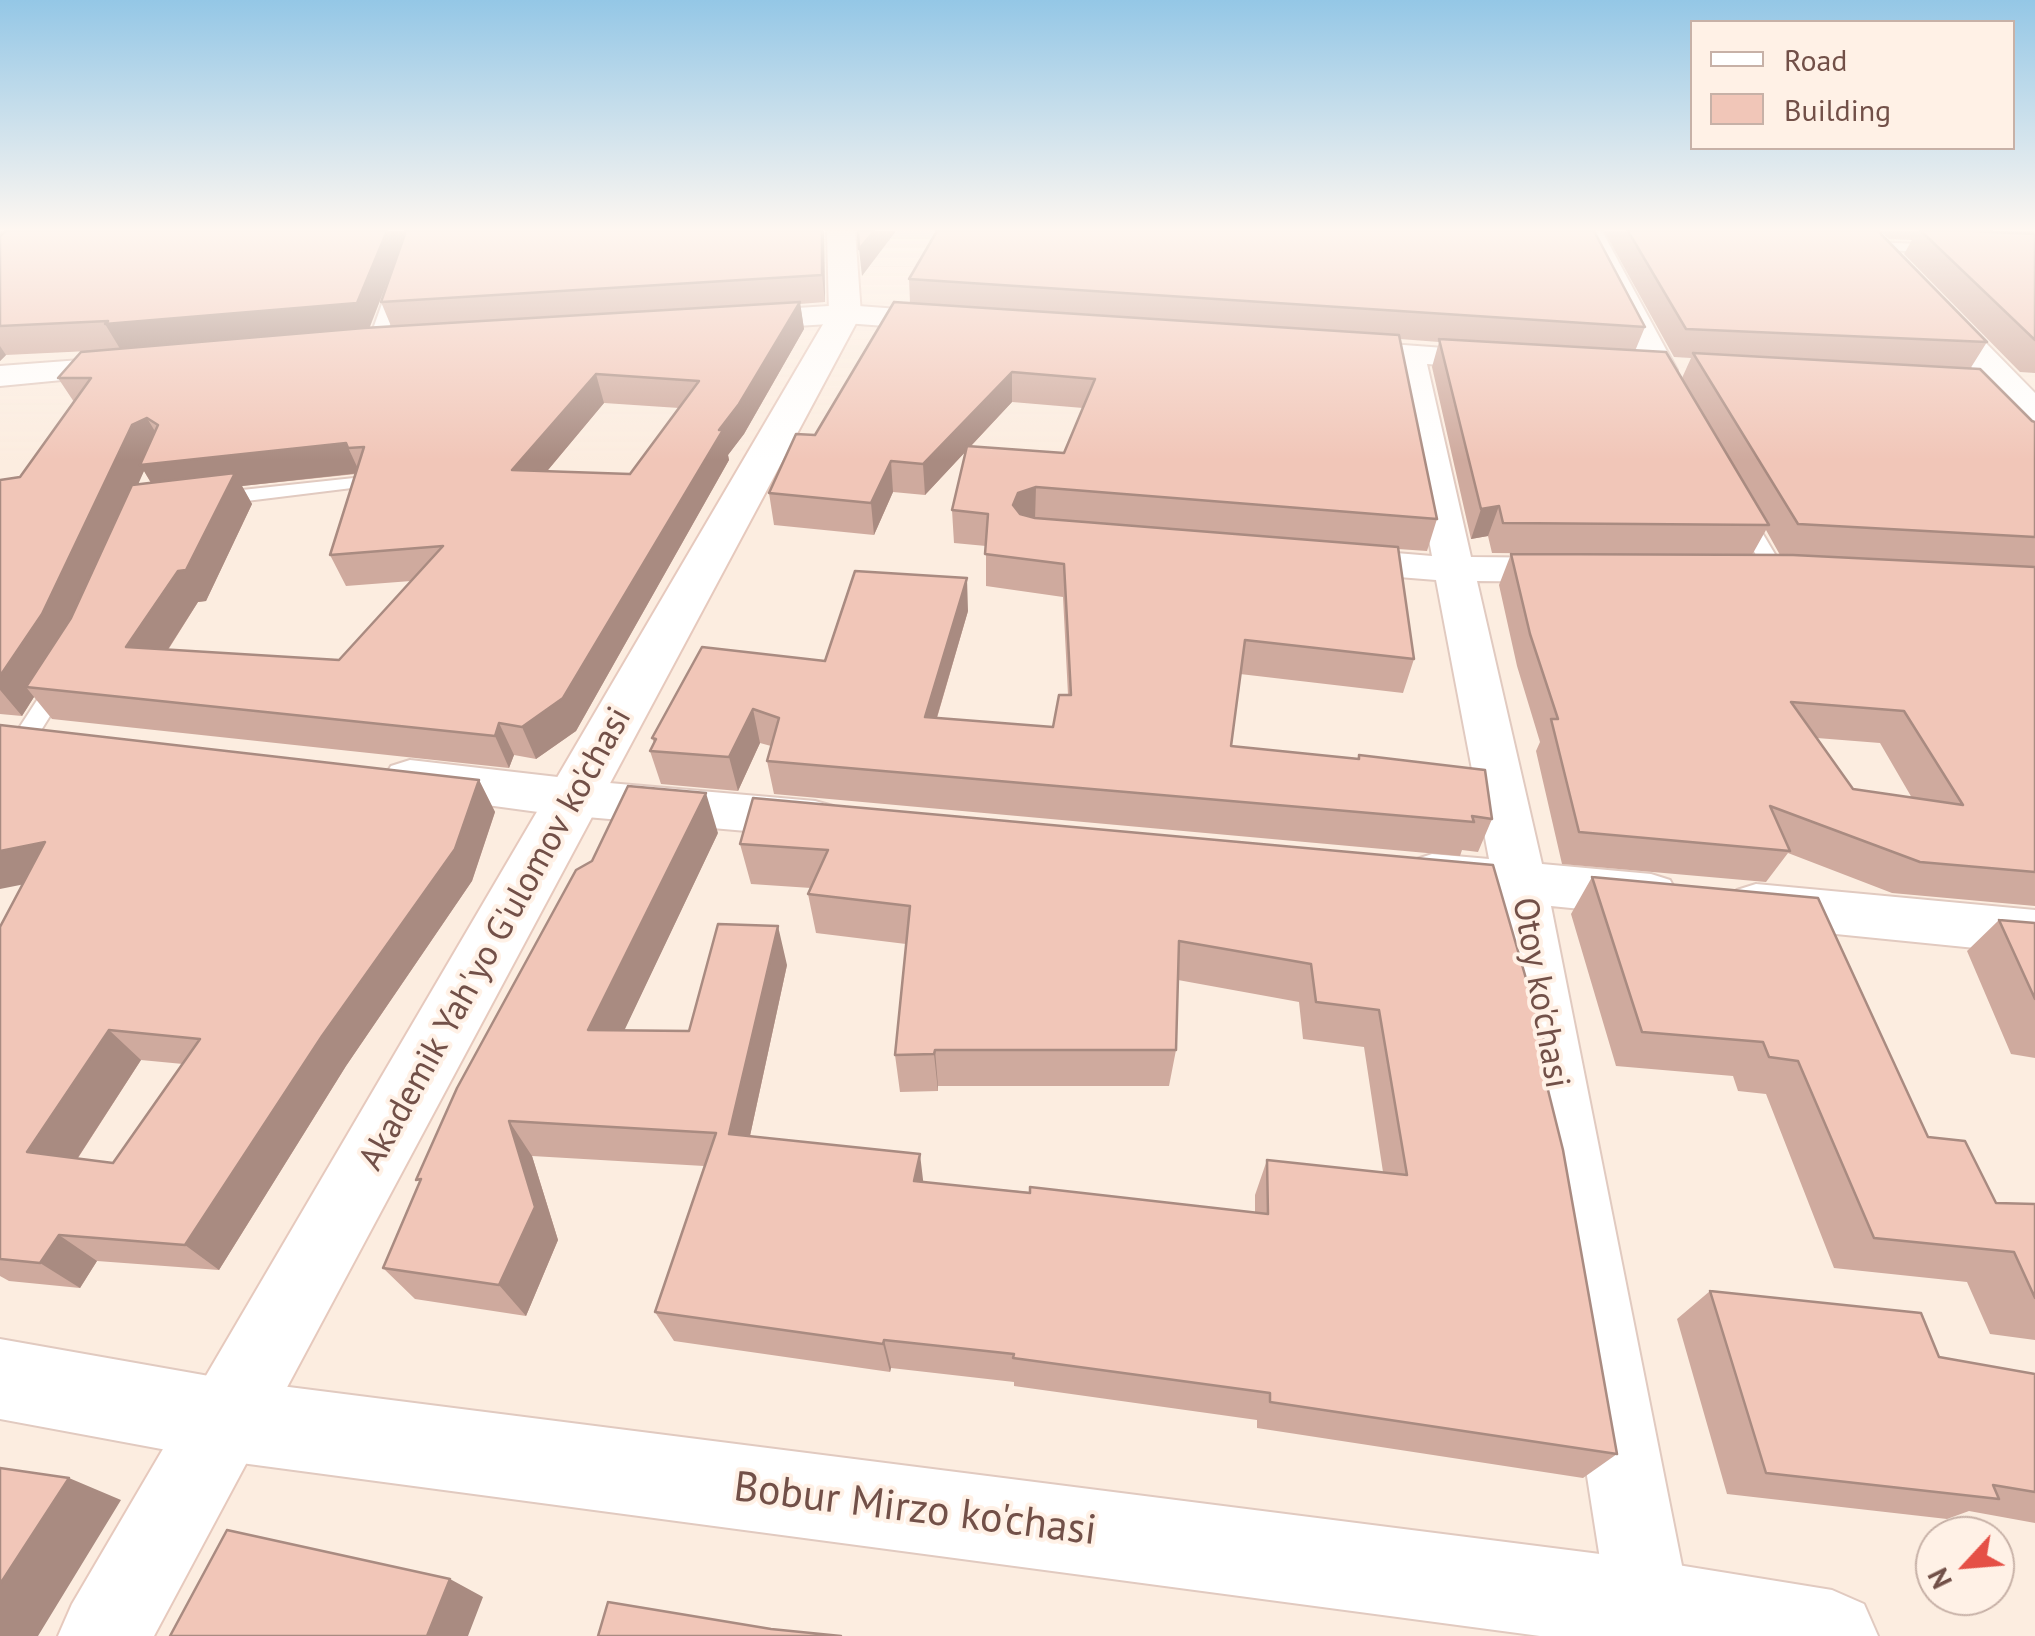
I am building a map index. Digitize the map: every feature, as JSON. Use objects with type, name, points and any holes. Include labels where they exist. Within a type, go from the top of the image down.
[{"type":"main road","points":[[845,307],[845,314]]},
{"type":"main road","points":[[1938,307],[2021,388],[2035,414]]},
{"type":"main road","name":"Akademik Yah'yo G'ulomov ko'chasi","points":[[104,1636],[845,314]]},
{"type":"main road","points":[[14,734],[86,741]]},
{"type":"main road","points":[[360,773],[576,798]]},
{"type":"main road","name":"Bobur Mirzo ko'chasi","points":[[0,1379],[226,1420],[1651,1620],[1832,1636]]},
{"type":"street","points":[[1629,307],[1666,378]]},
{"type":"street","points":[[708,323],[845,314],[981,324]]},
{"type":"street","points":[[366,344],[415,341]]},
{"type":"street","points":[[1312,347],[1526,361]]},
{"type":"street","name":"Otoy ko'chasi","points":[[1410,354],[1520,882],[1651,1620]]},
{"type":"street","points":[[0,376],[158,362]]},
{"type":"street","points":[[1622,368],[1666,378],[1700,372]]},
{"type":"street","points":[[1969,386],[2021,388]]},
{"type":"street","points":[[1294,556],[1452,569],[1604,570]]},
{"type":"street","points":[[576,798],[871,824]]},
{"type":"street","points":[[1382,870],[2035,932]]},
{"type":"lane","points":[[366,344],[382,307]]},
{"type":"lane","points":[[198,501],[354,483]]},
{"type":"lane","points":[[1737,504],[1774,571]]},
{"type":"lane","points":[[14,734],[72,662]]},
{"type":"building","points":[[0,307],[305,307],[105,324],[108,321],[0,326]]},
{"type":"building","points":[[710,307],[797,307],[719,430],[723,430],[563,698],[522,727],[499,723],[495,736],[26,687],[71,618],[132,485],[235,473],[186,570],[178,571],[126,647],[339,660],[443,546],[330,555],[364,447],[348,448],[346,443],[140,465],[158,425],[147,418],[132,425],[42,614],[0,676],[0,480],[20,477],[91,378],[58,378],[81,352],[364,328]],"holes":[[[596,374],[699,381],[630,474],[512,470]]]},
{"type":"building","points":[[891,307],[976,307],[1399,335],[1437,519],[1036,487],[1018,493],[1013,505],[1020,514],[1035,518],[1398,547],[1414,659],[1245,640],[1231,746],[1359,759],[1359,755],[1485,770],[1492,819],[1472,816],[1474,822],[767,761],[779,718],[753,709],[729,757],[650,751],[656,739],[652,738],[702,647],[825,661],[855,571],[967,578],[925,717],[1053,727],[1059,695],[1071,695],[1064,564],[985,554],[988,514],[952,510],[967,446],[1064,453],[1095,379],[1012,372],[923,464],[891,461],[871,503],[769,493],[796,434],[815,435]]},
{"type":"building","points":[[1344,307],[1635,307],[1645,327]]},
{"type":"building","points":[[1673,307],[1953,307],[1987,342],[1686,329]]},
{"type":"building","points":[[2001,307],[2035,307],[2035,340]]},
{"type":"building","points":[[1439,339],[1666,352],[1769,525],[1503,523],[1499,506],[1481,509]]},
{"type":"building","points":[[1693,353],[1980,369],[2035,422],[2035,537],[1798,524]]},
{"type":"building","points":[[1511,554],[1793,555],[2035,567],[2035,872],[1920,862],[1770,806],[1790,851],[1579,832],[1551,719],[1558,719],[1530,634]],"holes":[[[1791,702],[1904,711],[1963,805],[1853,789]]]},
{"type":"building","points":[[0,725],[479,780],[455,849],[322,1036],[185,1245],[59,1235],[40,1263],[0,1259],[0,927],[45,842],[0,851]],"holes":[[[109,1030],[200,1039],[113,1163],[27,1152]]]},
{"type":"building","points":[[628,786],[706,793],[588,1030],[689,1031],[718,924],[778,926],[729,1134],[920,1154],[914,1181],[1030,1193],[1030,1187],[1268,1214],[1267,1160],[1407,1175],[1379,1010],[1316,1002],[1311,964],[1179,941],[1176,1050],[935,1050],[934,1054],[895,1055],[910,906],[808,894],[828,850],[740,844],[753,798],[1493,865],[1543,1037],[1548,1066],[1542,1066],[1563,1150],[1617,1454],[1270,1402],[1270,1393],[1013,1358],[1014,1354],[884,1340],[883,1344],[655,1312],[716,1133],[509,1121],[535,1207],[499,1285],[383,1268],[457,1088],[576,870],[592,861]]},
{"type":"building","points":[[1592,877],[1818,898],[1928,1137],[1965,1141],[1996,1203],[2035,1204],[2035,1298],[2014,1252],[1874,1238],[1798,1061],[1769,1057],[1763,1042],[1642,1032]]},
{"type":"building","points":[[1999,920],[2035,923],[2035,999]]},
{"type":"building","points":[[1710,1291],[1921,1313],[1939,1357],[2035,1374],[2035,1492],[1993,1485],[1999,1499],[1766,1473]]},
{"type":"building","points":[[0,1468],[69,1478],[0,1584]]},
{"type":"building","points":[[227,1530],[450,1579],[427,1636],[170,1636]]},
{"type":"building","points":[[608,1602],[771,1629],[841,1636],[598,1636]]}]
